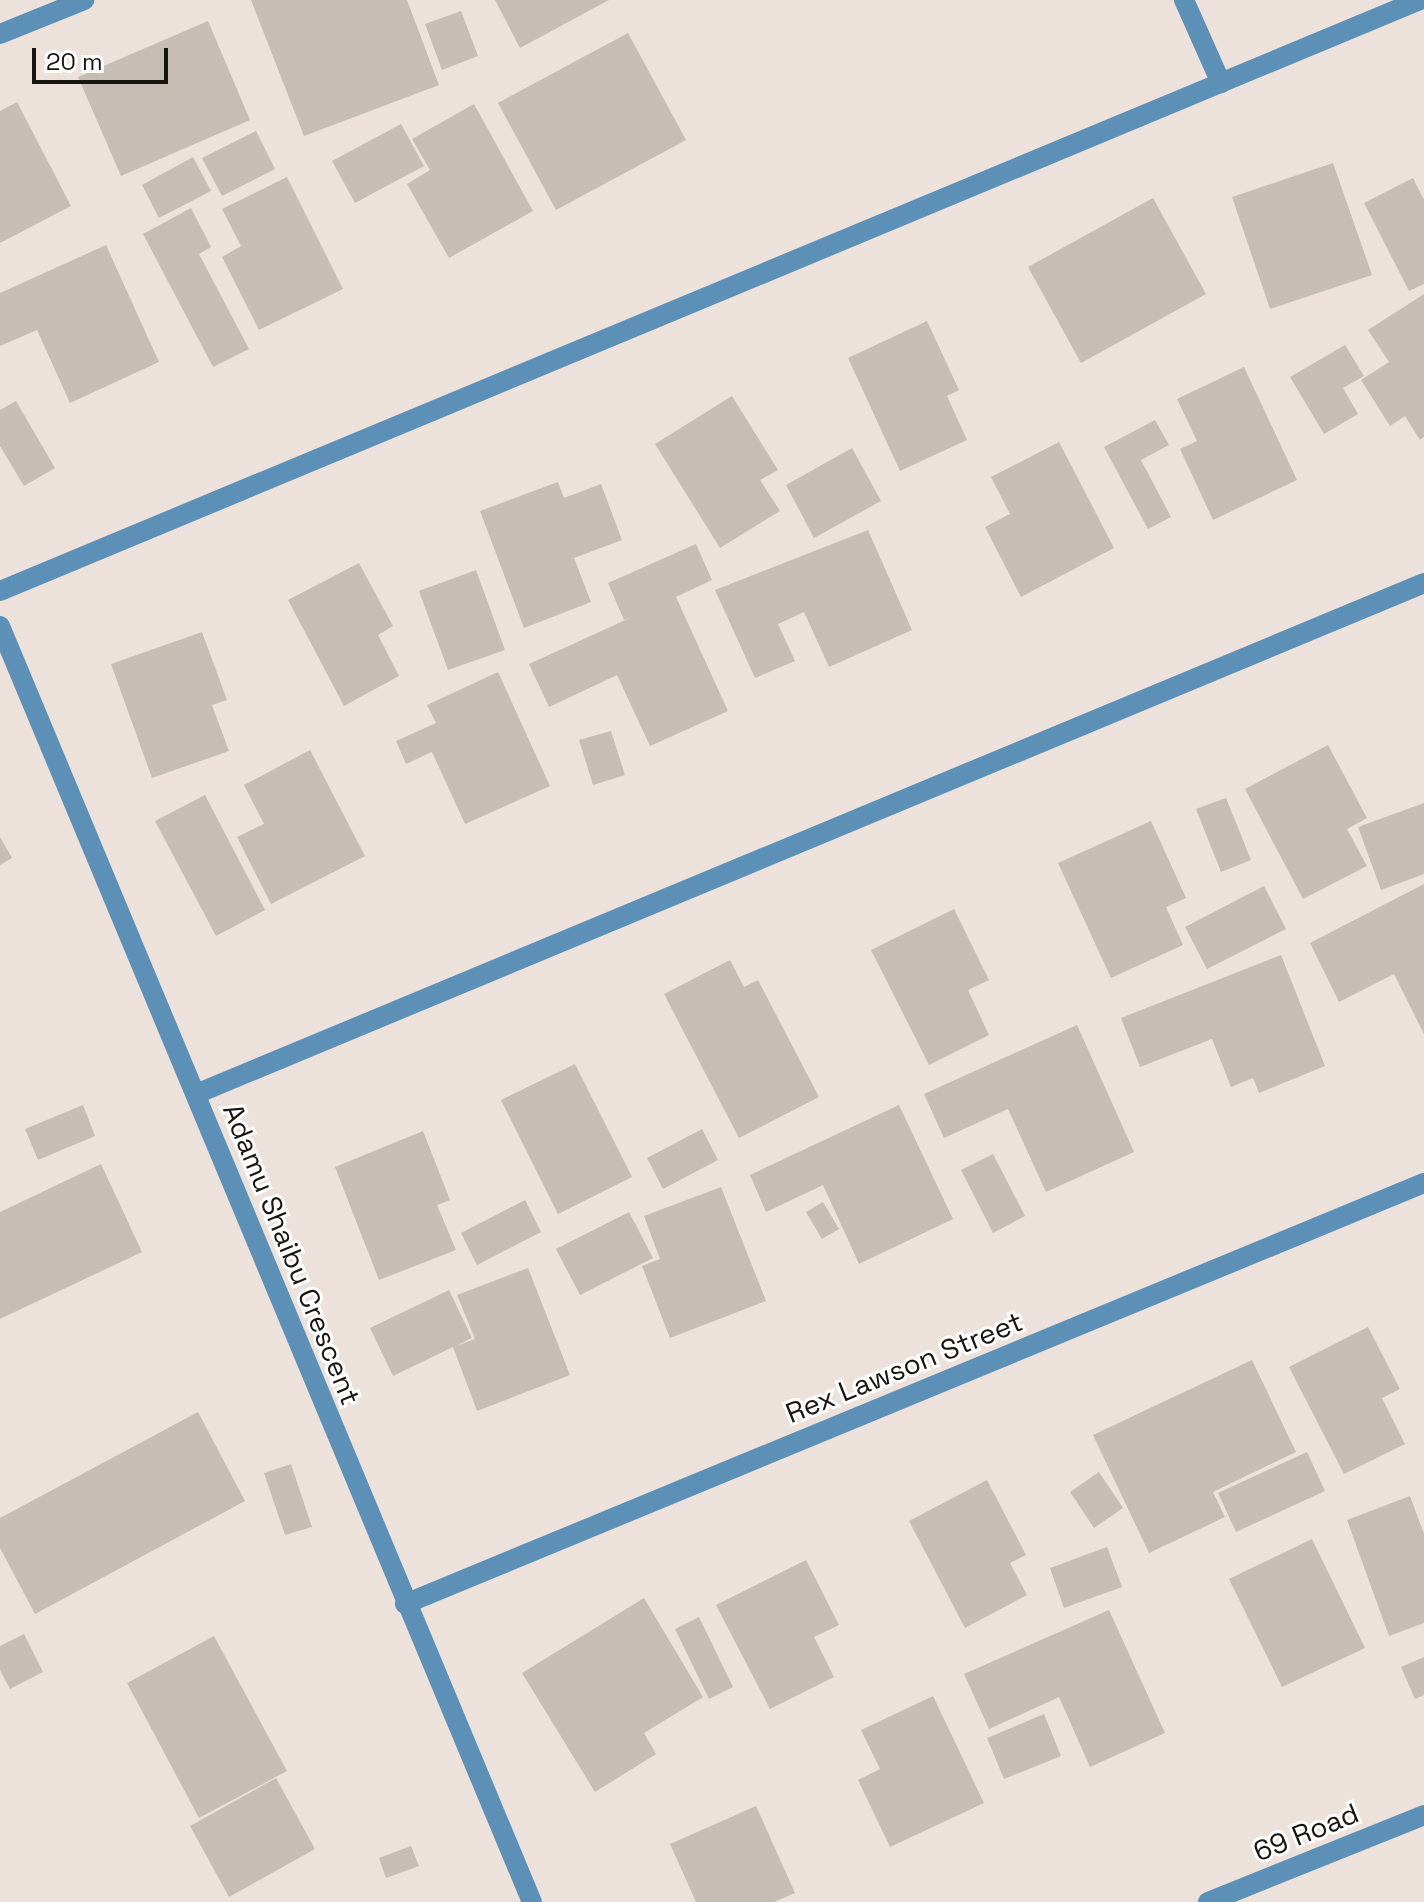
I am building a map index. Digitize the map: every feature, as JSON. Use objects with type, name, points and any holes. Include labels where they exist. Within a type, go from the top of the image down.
[{"type":"street","points":[[0,34],[84,0]]},
{"type":"street","points":[[1184,0],[1221,83]]},
{"type":"street","points":[[0,591],[1420,0]]},
{"type":"street","points":[[196,1094],[1424,583]]},
{"type":"street","name":"Adamu Shaibu Crescent","points":[[0,626],[405,1604],[532,1902]]},
{"type":"street","name":"Rex Lawson Street","points":[[405,1604],[1424,1183]]},
{"type":"street","name":"69 Road","points":[[1208,1902],[1424,1815]]},
{"type":"building","points":[[251,0],[407,0],[439,85],[304,136]]},
{"type":"building","points":[[495,0],[609,0],[520,48]]},
{"type":"building","points":[[461,11],[478,56],[442,70],[425,24]]},
{"type":"building","points":[[208,21],[250,120],[121,176],[78,77]]},
{"type":"building","points":[[628,33],[686,140],[556,210],[498,103]]},
{"type":"building","points":[[17,102],[71,206],[0,243],[0,111]]},
{"type":"building","points":[[474,104],[533,211],[449,258],[407,184],[430,170],[412,139]]},
{"type":"building","points":[[401,124],[424,166],[355,203],[332,161]]},
{"type":"building","points":[[256,131],[275,169],[222,196],[202,158]]},
{"type":"building","points":[[193,157],[211,191],[159,218],[142,185]]},
{"type":"building","points":[[1333,163],[1372,275],[1270,309],[1232,197]]},
{"type":"building","points":[[287,177],[343,289],[259,330],[222,257],[241,246],[222,209]]},
{"type":"building","points":[[1413,178],[1424,200],[1424,284],[1409,291],[1364,203]]},
{"type":"building","points":[[1153,198],[1206,294],[1081,363],[1028,267]]},
{"type":"building","points":[[191,208],[211,247],[199,254],[249,349],[213,367],[143,234]]},
{"type":"building","points":[[106,245],[159,362],[70,403],[37,330],[0,346],[0,293]]},
{"type":"building","points":[[1424,294],[1424,437],[1420,440],[1405,416],[1390,426],[1361,380],[1389,362],[1368,330]]},
{"type":"building","points":[[927,321],[959,390],[947,396],[967,440],[900,471],[848,358]]},
{"type":"building","points":[[1345,345],[1364,376],[1343,388],[1358,414],[1324,434],[1290,377]]},
{"type":"building","points":[[1244,367],[1297,480],[1213,520],[1180,449],[1197,441],[1177,399]]},
{"type":"building","points":[[732,396],[778,470],[760,480],[780,511],[720,548],[655,444]]},
{"type":"building","points":[[16,401],[55,468],[24,486],[0,446],[0,410]]},
{"type":"building","points":[[1155,420],[1169,445],[1141,460],[1171,517],[1148,529],[1104,447]]},
{"type":"building","points":[[1059,442],[1114,548],[1021,597],[985,527],[1010,514],[991,477]]},
{"type":"building","points":[[852,448],[881,501],[814,538],[786,485]]},
{"type":"building","points":[[558,482],[564,498],[601,484],[622,540],[574,558],[591,602],[524,628],[480,511]]},
{"type":"building","points":[[868,530],[912,630],[829,667],[804,612],[778,624],[795,661],[755,678],[715,590]]},
{"type":"building","points":[[696,544],[712,580],[676,597],[728,711],[650,746],[617,675],[549,707],[529,664],[632,617],[624,620],[608,583]]},
{"type":"building","points":[[359,563],[393,626],[378,635],[399,676],[344,706],[288,600]]},
{"type":"building","points":[[476,570],[505,650],[448,670],[419,591]]},
{"type":"building","points":[[202,632],[227,700],[212,705],[229,751],[152,778],[111,664]]},
{"type":"building","points":[[498,672],[550,786],[465,824],[432,752],[406,764],[396,741],[436,723],[427,705]]},
{"type":"building","points":[[611,731],[625,775],[593,785],[579,740]]},
{"type":"building","points":[[1328,745],[1367,818],[1347,829],[1367,866],[1303,899],[1245,789]]},
{"type":"building","points":[[310,750],[365,856],[271,904],[237,837],[264,824],[244,785]]},
{"type":"building","points":[[205,795],[265,910],[216,936],[155,821]]},
{"type":"building","points":[[1226,798],[1251,860],[1221,872],[1196,809]]},
{"type":"building","points":[[1424,803],[1424,874],[1381,890],[1358,827]]},
{"type":"building","points":[[1151,821],[1186,898],[1166,907],[1183,945],[1111,978],[1058,863]]},
{"type":"building","points":[[0,837],[12,858],[0,865]]},
{"type":"building","points":[[1424,884],[1424,1034],[1394,974],[1339,1002],[1310,943]]},
{"type":"building","points":[[1264,886],[1286,929],[1207,969],[1185,927]]},
{"type":"building","points":[[954,909],[989,980],[968,990],[989,1035],[929,1065],[871,950]]},
{"type":"building","points":[[1281,955],[1325,1066],[1259,1093],[1253,1078],[1231,1087],[1212,1039],[1140,1067],[1121,1018]]},
{"type":"building","points":[[730,960],[744,987],[758,980],[819,1097],[739,1138],[664,994]]},
{"type":"building","points":[[1077,1025],[1134,1152],[1046,1192],[1008,1109],[944,1138],[924,1094]]},
{"type":"building","points":[[575,1064],[632,1177],[558,1214],[501,1100]]},
{"type":"building","points":[[83,1105],[95,1136],[38,1160],[25,1129]]},
{"type":"building","points":[[899,1105],[953,1219],[859,1264],[823,1185],[766,1212],[750,1175]]},
{"type":"building","points":[[702,1129],[718,1160],[663,1189],[647,1158]]},
{"type":"building","points":[[423,1131],[450,1200],[437,1205],[456,1250],[379,1280],[335,1167]]},
{"type":"building","points":[[993,1154],[1025,1216],[993,1233],[961,1170]]},
{"type":"building","points":[[101,1164],[142,1252],[0,1319],[0,1212]]},
{"type":"building","points":[[721,1187],[766,1301],[670,1338],[642,1266],[660,1259],[644,1216]]},
{"type":"building","points":[[525,1200],[541,1232],[477,1265],[461,1233]]},
{"type":"building","points":[[823,1202],[839,1229],[822,1239],[806,1212]]},
{"type":"building","points":[[629,1212],[653,1258],[580,1295],[556,1249]]},
{"type":"building","points":[[528,1268],[570,1375],[477,1411],[453,1347],[393,1376],[370,1328],[449,1290],[472,1338],[456,1346],[475,1339],[457,1295]]},
{"type":"building","points":[[1368,1327],[1400,1389],[1382,1398],[1405,1444],[1344,1474],[1289,1367]]},
{"type":"building","points":[[1252,1360],[1296,1452],[1213,1492],[1225,1517],[1149,1553],[1093,1435]]},
{"type":"building","points":[[198,1412],[245,1501],[35,1614],[0,1548],[0,1518]]},
{"type":"building","points":[[1307,1452],[1325,1491],[1236,1532],[1218,1493]]},
{"type":"building","points":[[291,1464],[312,1527],[285,1535],[264,1473]]},
{"type":"building","points":[[1099,1472],[1123,1508],[1094,1528],[1070,1492]]},
{"type":"building","points":[[987,1480],[1026,1555],[1010,1563],[1027,1595],[965,1628],[909,1521]]},
{"type":"building","points":[[1410,1496],[1424,1534],[1424,1623],[1389,1636],[1347,1520]]},
{"type":"building","points":[[1312,1539],[1365,1648],[1282,1687],[1229,1579]]},
{"type":"building","points":[[1107,1547],[1122,1587],[1064,1608],[1050,1568]]},
{"type":"building","points":[[806,1560],[839,1625],[814,1637],[834,1677],[770,1709],[716,1605]]},
{"type":"building","points":[[644,1598],[703,1697],[644,1733],[656,1754],[595,1792],[522,1673]]},
{"type":"building","points":[[1109,1610],[1165,1733],[1090,1767],[1059,1697],[989,1729],[964,1674]]},
{"type":"building","points":[[699,1617],[733,1687],[709,1699],[675,1629]]},
{"type":"building","points":[[24,1634],[43,1672],[10,1689],[0,1670],[0,1646]]},
{"type":"building","points":[[214,1636],[287,1771],[199,1818],[127,1683]]},
{"type":"building","points":[[1424,1657],[1424,1695],[1415,1699],[1401,1667]]},
{"type":"building","points":[[933,1696],[984,1803],[890,1847],[858,1780],[880,1769],[861,1730]]},
{"type":"building","points":[[1044,1714],[1061,1756],[1004,1779],[987,1738]]},
{"type":"building","points":[[276,1778],[315,1849],[229,1897],[190,1826]]},
{"type":"building","points":[[756,1806],[795,1893],[774,1902],[696,1902],[670,1844]]},
{"type":"building","points":[[411,1846],[419,1866],[386,1878],[379,1858]]}]
